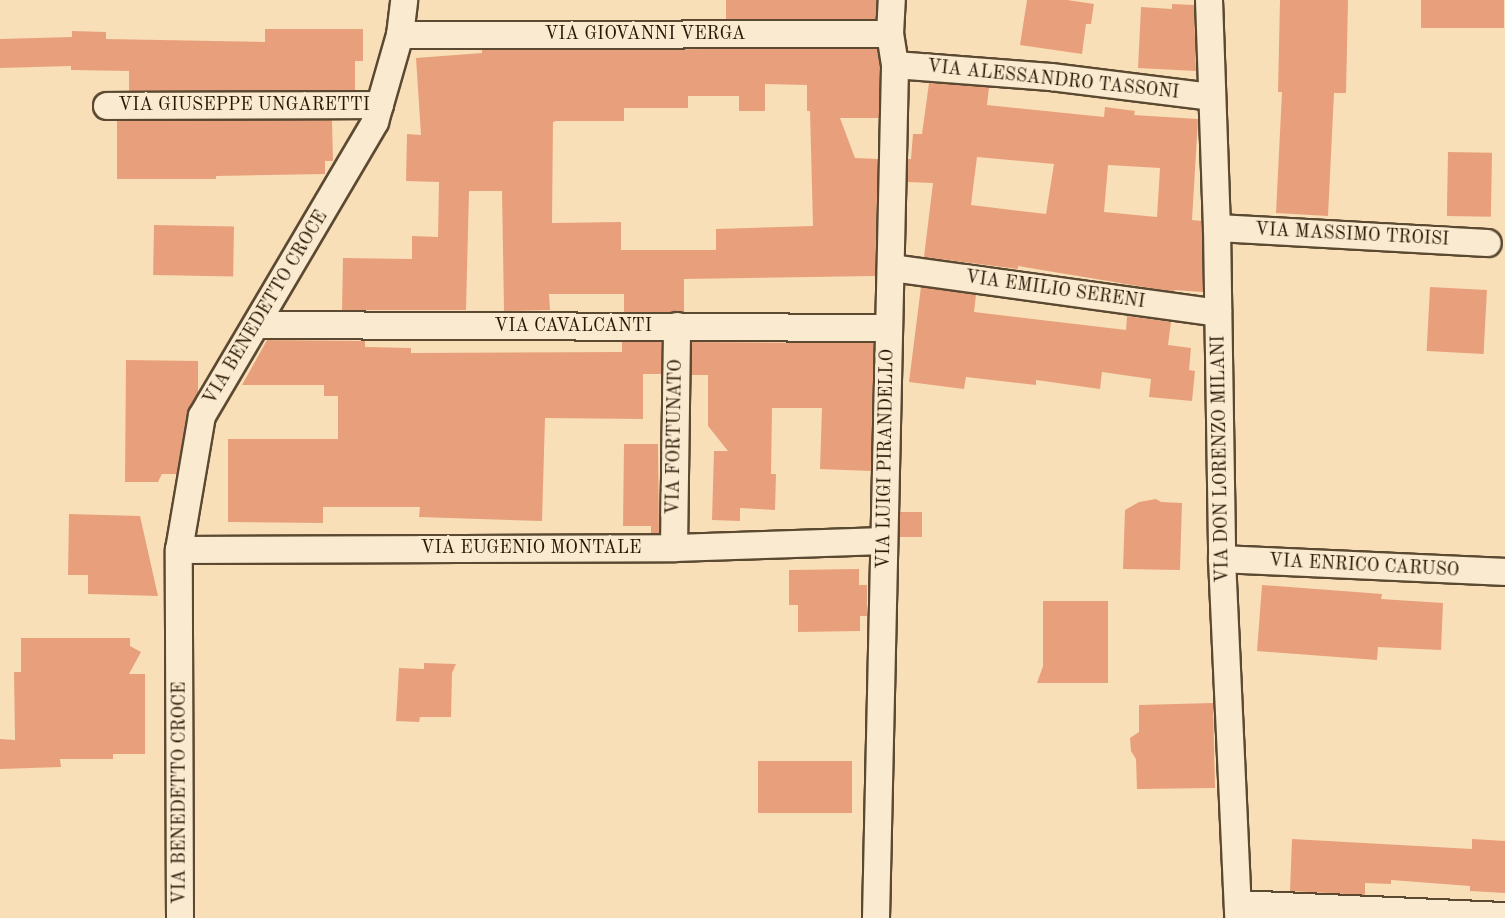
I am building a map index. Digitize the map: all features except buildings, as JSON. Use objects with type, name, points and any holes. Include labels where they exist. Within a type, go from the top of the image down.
[{"type":"street","name":"VIA BENEDETTO CROCE","points":[[180,918],[179,550],[202,416],[375,122],[400,35],[404,0]]},
{"type":"street","name":"VIA LUIGI PIRANDELLO","points":[[876,918],[895,65],[890,34],[892,0]]},
{"type":"street","name":"VIA DON LORENZO MILANI","points":[[1209,0],[1217,228],[1222,560],[1238,911]]},
{"type":"street","name":"VIA GIOVANNI VERGA","points":[[400,35],[890,34]]},
{"type":"street","name":"VIA ALESSANDRO TASSONI","points":[[895,65],[1051,77],[1211,97]]},
{"type":"street","name":"VIA GIUSEPPE UNGARETTI","points":[[107,106],[380,105]]},
{"type":"street","name":"VIA MASSIMO TROISI","points":[[1217,228],[1488,243]]},
{"type":"street","name":"VIA EMILIO SERENI","points":[[891,268],[1218,313]]},
{"type":"street","name":"VIA CAVALCANTI","points":[[257,325],[889,328]]},
{"type":"street","name":"VIA FORTUNATO","points":[[674,548],[677,326]]},
{"type":"street","name":"VIA EUGENIO MONTALE","points":[[179,550],[674,548],[884,541]]},
{"type":"street","name":"VIA ENRICO CARUSO","points":[[1222,560],[1505,572]]},
{"type":"street","points":[[1238,911],[1505,916]]}]
